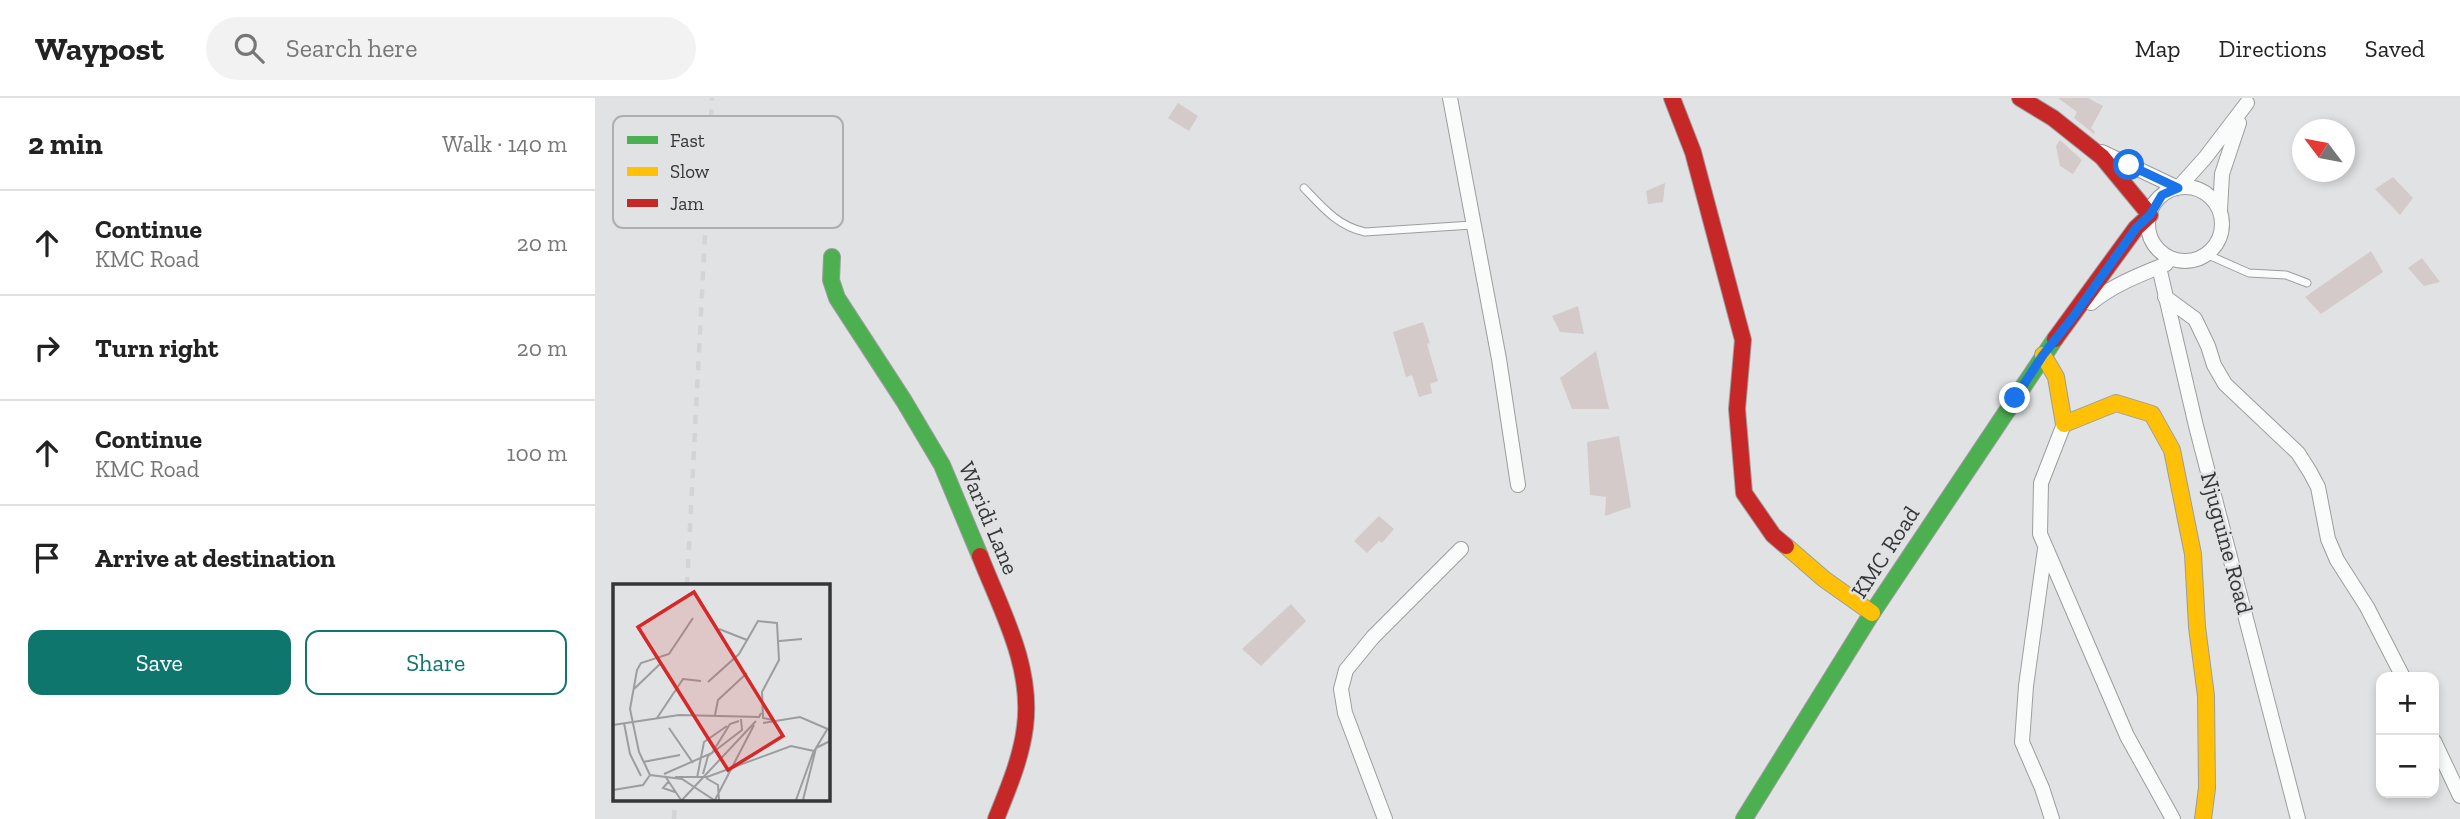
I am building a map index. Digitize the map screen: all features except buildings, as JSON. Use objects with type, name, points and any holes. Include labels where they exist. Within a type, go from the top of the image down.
[{"type":"street","points":[[1450,98],[1499,359],[1518,485]]},
{"type":"street","points":[[1672,98],[1693,152],[1743,340],[1737,409],[1744,493],[1773,536],[1824,579],[1872,613]]},
{"type":"street","points":[[2020,98],[2053,118],[2102,157],[2150,215]]},
{"type":"street","points":[[2178,188],[2205,158],[2249,100]]},
{"type":"street","points":[[2220,210],[2205,192],[2195,188],[2178,188],[2162,195],[2150,215],[2152,240],[2170,257],[2186,260],[2206,254],[2215,244],[2221,233],[2222,174],[2232,140],[2249,100]]},
{"type":"street","points":[[2089,146],[2178,188]]},
{"type":"street","name":"KMC Road","points":[[1744,819],[1872,613],[2043,355],[2136,228],[2150,215]]},
{"type":"street","name":"Waridi Lane","points":[[832,257],[831,280],[837,298],[942,465],[1005,615],[1017,653],[1026,686],[1026,715],[1014,766],[996,819]]},
{"type":"street","name":"KMC Road","points":[[2073,317],[2104,293],[2159,267],[2186,260]]},
{"type":"street","name":"Njuguine Road","points":[[2159,267],[2298,819]]},
{"type":"street","points":[[2165,297],[2195,319],[2225,384],[2290,446],[2310,472],[2318,488],[2328,539],[2337,561],[2367,607],[2400,672]]},
{"type":"street","points":[[2043,355],[2056,377],[2064,424],[2041,483],[2039,534],[2127,736],[2173,819]]},
{"type":"street","points":[[2064,424],[2116,403],[2152,414],[2172,450],[2193,554],[2197,628],[2206,696],[2207,788],[2203,819]]},
{"type":"street","points":[[2046,548],[2026,685],[2022,742],[2052,819]]},
{"type":"street","points":[[1385,819],[1345,713],[1341,689],[1346,670],[1374,637],[1461,549]]},
{"type":"street","points":[[2439,752],[2460,796]]},
{"type":"lane","points":[[1304,188],[1335,220],[1358,231],[1472,225]]},
{"type":"lane","points":[[2206,254],[2249,273],[2286,275],[2307,283]]},
{"type":"railway","points":[[711,116],[712,98]]},
{"type":"railway","points":[[687,584],[705,228]]},
{"type":"railway","points":[[674,819],[675,802]]},
{"type":"traffic: fast","points":[[832,257],[831,280],[837,298],[942,465],[980,556]]},
{"type":"traffic: fast","points":[[1744,819],[1872,613],[2055,339]]},
{"type":"traffic: slow","points":[[2043,355],[2056,377],[2064,424],[2116,403],[2152,414],[2172,450],[2193,554],[2197,627],[2206,696],[2207,788],[2203,819]]},
{"type":"traffic: slow","points":[[1786,546],[1824,579],[1872,613]]},
{"type":"traffic: jam","points":[[1672,98],[1693,152],[1743,340],[1737,409],[1744,493],[1773,535],[1786,546]]},
{"type":"traffic: jam","points":[[2020,98],[2053,118],[2102,157],[2150,215],[2136,228],[2055,339]]},
{"type":"traffic: jam","points":[[980,556],[1020,660],[1026,704],[1020,751],[996,819]]},
{"type":"route","points":[[2015,398],[2043,355],[2136,228],[2150,215],[2162,195],[2178,188],[2129,165]]}]
